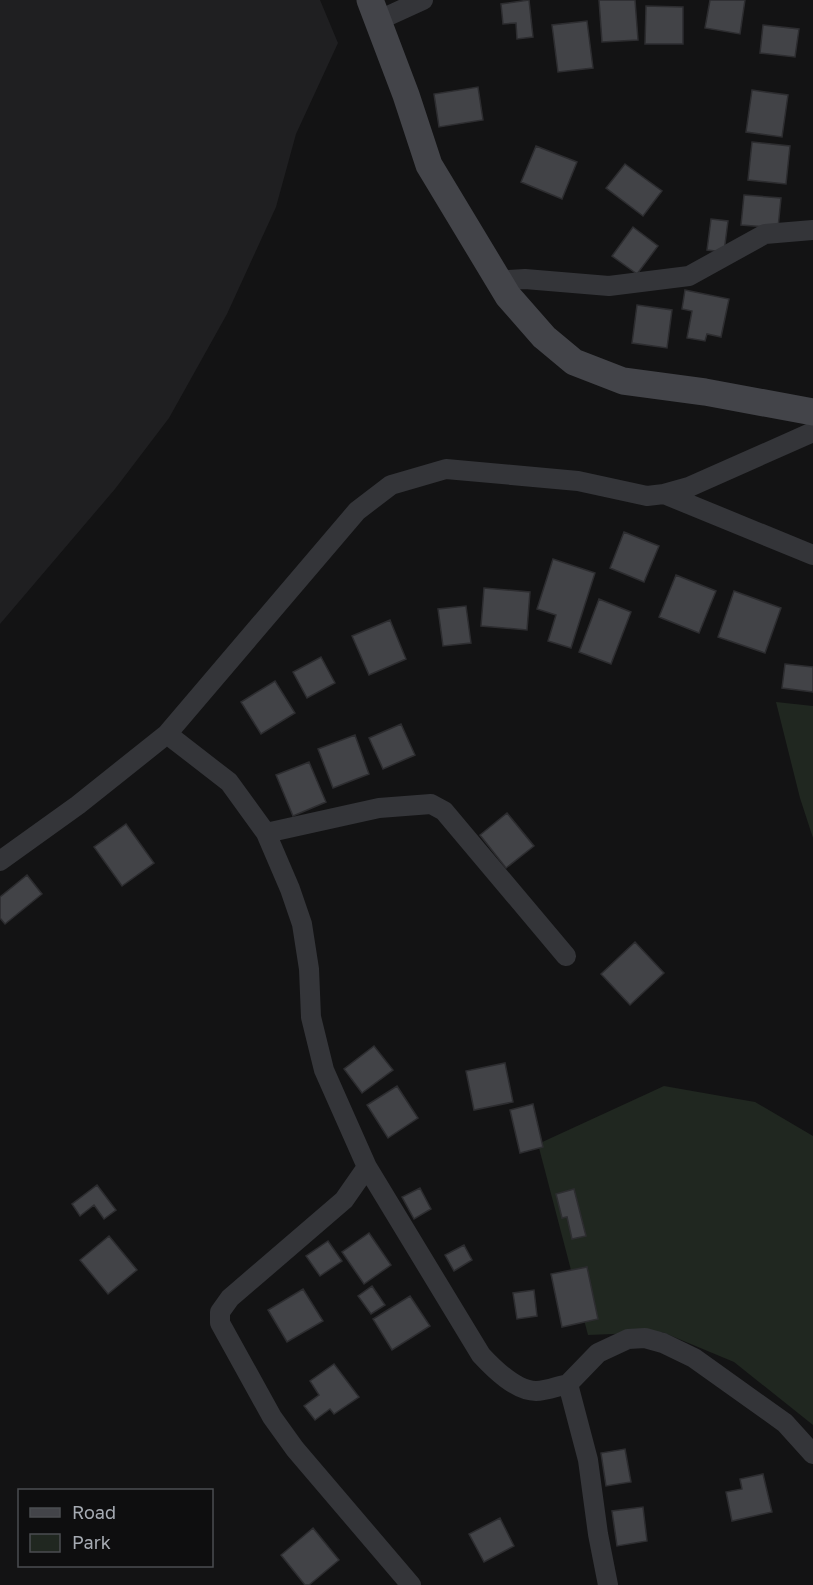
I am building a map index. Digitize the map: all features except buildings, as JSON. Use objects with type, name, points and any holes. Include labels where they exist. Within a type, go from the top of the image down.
[{"type":"street","points":[[423,0],[373,10],[406,95],[429,165],[500,284],[544,338],[574,362],[623,381],[705,392],[813,412]]},
{"type":"street","points":[[500,284],[508,280],[525,279],[609,286],[689,276],[765,234],[813,230]]},
{"type":"street","points":[[0,861],[78,805],[167,734],[357,511],[391,485],[446,469],[578,481],[647,496],[664,494],[689,487],[813,432]]},
{"type":"street","points":[[664,494],[813,555]]},
{"type":"street","points":[[167,734],[229,782],[266,833],[302,924],[309,969],[311,1017],[324,1070],[368,1167],[482,1355],[513,1384],[534,1391],[568,1384],[598,1353],[628,1340],[645,1338],[663,1343],[694,1358],[785,1423],[813,1454]]},
{"type":"street","points":[[266,833],[379,808],[431,804],[444,811],[566,956]]},
{"type":"street","points":[[368,1167],[344,1200],[230,1298],[220,1312],[220,1323],[272,1417],[295,1449],[411,1585]]},
{"type":"street","points":[[568,1384],[588,1460],[598,1534],[608,1585]]},
{"type":"shaded area","points":[[0,0],[320,0],[338,43],[296,134],[276,207],[227,314],[169,418],[115,489],[0,624]]},
{"type":"green space","points":[[776,702],[813,706],[813,838],[800,798]]},
{"type":"green space","points":[[664,1086],[755,1102],[813,1136],[813,1425],[734,1362],[662,1332],[588,1335],[538,1144]]}]
